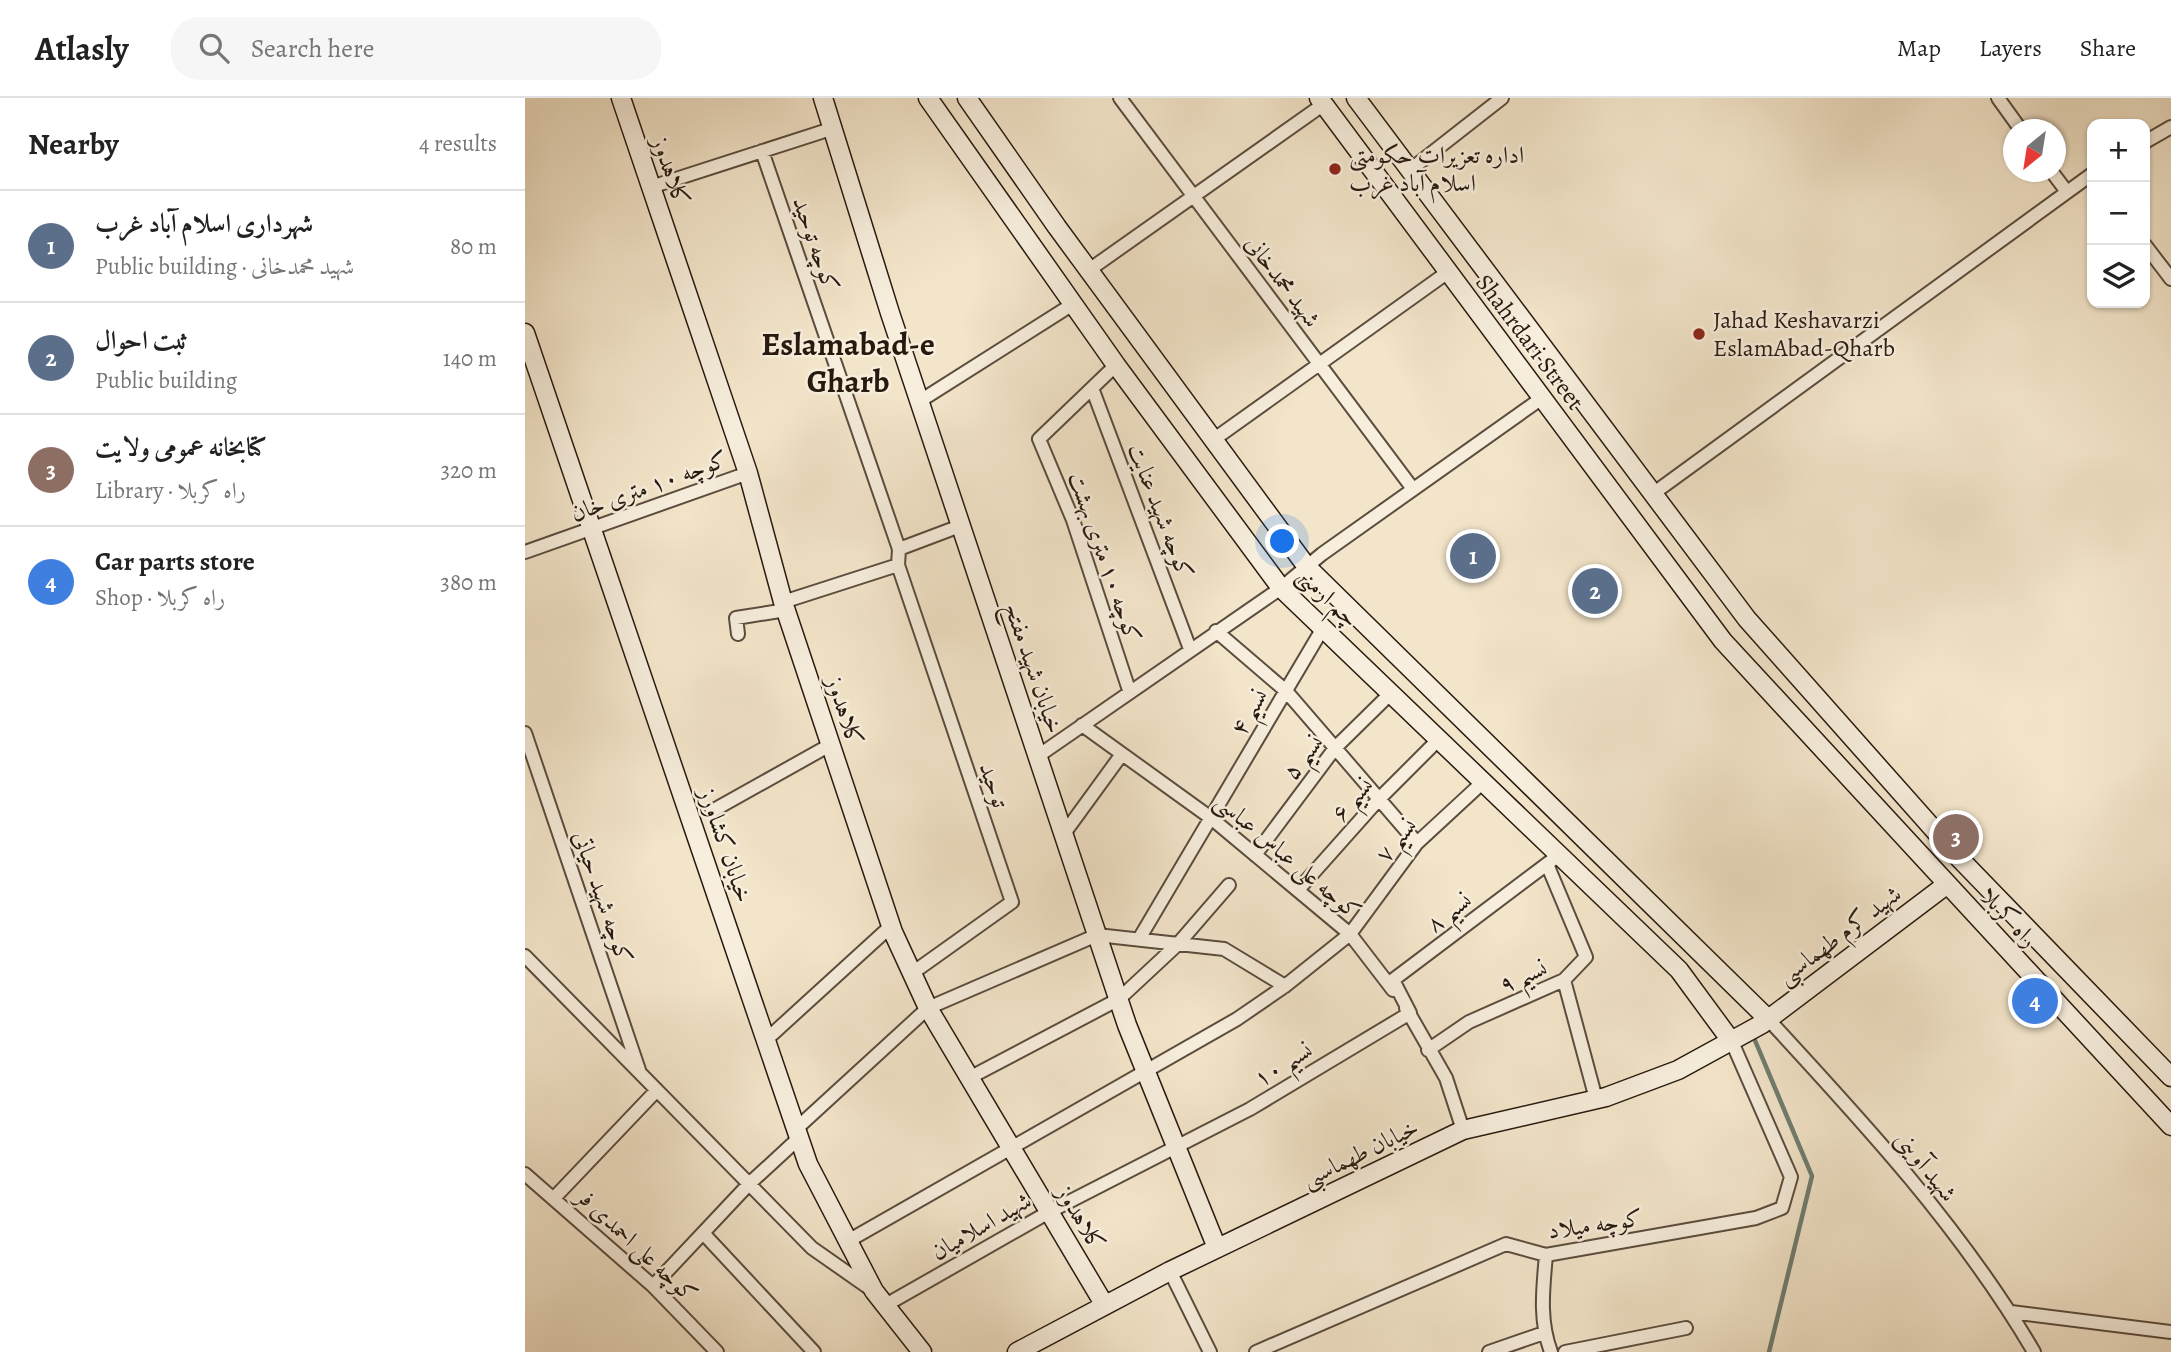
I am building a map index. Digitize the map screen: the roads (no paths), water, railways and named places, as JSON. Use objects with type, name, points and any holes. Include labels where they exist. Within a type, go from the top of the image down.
[{"type":"street","name":"کلاهدوز","points":[[621,98],[748,473],[785,606],[891,926],[928,1008],[1104,1304]]},
{"type":"street","name":"خیابان شهید مفتح","points":[[823,98],[890,313],[1097,935],[1145,1071],[1217,1248]]},
{"type":"street","name":"چم ارمنی","points":[[928,98],[1116,365],[1281,588],[1483,782],[1553,860],[1679,970],[1736,1040]]},
{"type":"street","name":"چم ارمنی","points":[[967,98],[1089,270],[1307,567],[1765,1022]]},
{"type":"street","name":"شهید محمدخانی","points":[[1120,98],[1412,489]]},
{"type":"street","name":"Shahrdari Street","points":[[1356,98],[1728,595]]},
{"type":"street","points":[[1410,170],[1502,98]]},
{"type":"street","points":[[1998,98],[2013,119]]},
{"type":"street","points":[[1089,270],[1194,197],[1322,101]]},
{"type":"street","name":"Shahrdari Street","points":[[1322,101],[1703,614]]},
{"type":"street","points":[[2150,139],[2171,127]]},
{"type":"street","points":[[651,187],[834,128]]},
{"type":"street","name":"کوچه توحید","points":[[762,151],[899,549]]},
{"type":"street","points":[[1654,493],[2087,178]]},
{"type":"street","points":[[2060,182],[2067,192]]},
{"type":"street","points":[[2150,252],[2171,279]]},
{"type":"street","points":[[1213,440],[1448,272]]},
{"type":"street","points":[[920,401],[1073,304]]},
{"type":"street","name":"خیابان کشاورز","points":[[525,332],[808,1164],[879,1299],[922,1352]]},
{"type":"street","points":[[1092,388],[1116,365]]},
{"type":"street","name":"کوچه ۱۰ متری بهشت","points":[[1092,388],[1039,439],[1073,520],[1129,690]]},
{"type":"street","name":"کوچه شهید عنایت","points":[[1092,388],[1190,649]]},
{"type":"street","points":[[1038,756],[1129,690],[1281,588],[1412,489],[1542,398]]},
{"type":"street","name":"کوچه ۱۰ متری خان","points":[[525,552],[748,473]]},
{"type":"street","points":[[738,634],[736,618],[785,606],[898,565],[899,549],[960,526]]},
{"type":"street","name":"توحید","points":[[898,565],[1011,902],[911,974]]},
{"type":"street","points":[[1703,614],[1728,595]]},
{"type":"street","name":"راه کربلا","points":[[1728,595],[1960,859],[2171,1077]]},
{"type":"street","name":"راه کربلا","points":[[1703,614],[1748,669],[1945,886],[2171,1126]]},
{"type":"street","name":"نسیم ۴","points":[[1139,939],[1323,628]]},
{"type":"street","points":[[1216,632],[1286,691],[1417,843]]},
{"type":"street","points":[[1748,669],[1773,649]]},
{"type":"street","name":"نسیم ۵","points":[[1255,855],[1335,748],[1391,693]]},
{"type":"street","name":"کوچه علی عباس عباسی","points":[[1082,724],[1211,818],[1350,934],[1410,1013],[1428,1051],[1446,1078],[1463,1130]]},
{"type":"street","name":"کوچه شهید حیاتی","points":[[525,733],[641,1074]]},
{"type":"street","name":"نسیم ۶","points":[[1299,890],[1379,799],[1439,739]]},
{"type":"street","points":[[712,811],[831,745]]},
{"type":"street","points":[[1063,835],[1122,754]]},
{"type":"street","name":"نسیم ۷","points":[[848,1241],[1237,1019],[1285,986],[1350,934],[1417,843],[1483,782]]},
{"type":"street","points":[[1553,860],[1586,957],[1565,980]]},
{"type":"street","name":"نسیم ۸","points":[[1410,1013],[1393,980],[1553,860]]},
{"type":"street","points":[[969,1078],[1119,999],[1178,944],[1229,885]]},
{"type":"street","name":"شهید کرم طهماسبی","points":[[1736,1040],[1765,1022],[1945,886]]},
{"type":"street","points":[[767,1040],[891,926]]},
{"type":"street","points":[[653,1286],[798,1133],[928,1008],[1097,935],[1224,948],[1285,986]]},
{"type":"street","points":[[525,956],[812,1248],[879,1299]]},
{"type":"street","name":"نسیم ۹","points":[[1428,1051],[1469,1022],[1565,980],[1596,1099]]},
{"type":"street","name":"نسیم ۱۰","points":[[1175,1147],[1250,1109],[1410,1013]]},
{"type":"street","name":"شهید آوینی","points":[[1765,1022],[1869,1128],[1992,1282],[2034,1352]]},
{"type":"street","name":"خیابان طهماسبی","points":[[1017,1352],[1170,1271],[1463,1130],[1596,1099],[1678,1070],[1736,1040]]},
{"type":"street","name":"کوچه میلاد","points":[[1256,1352],[1506,1244],[1546,1255],[1756,1218],[1782,1208],[1791,1177],[1736,1040]]},
{"type":"street","points":[[555,1197],[657,1090]]},
{"type":"street","name":"شهید اسلامیان","points":[[879,1299],[1175,1147]]},
{"type":"street","name":"کوچه علی احمدی فر","points":[[525,1174],[555,1197],[653,1286],[717,1352]]},
{"type":"street","points":[[702,1233],[814,1352]]},
{"type":"street","points":[[1546,1255],[1542,1303],[1544,1333],[1551,1352]]},
{"type":"street","points":[[1170,1271],[1210,1352]]},
{"type":"street","points":[[2011,1312],[2171,1332]]},
{"type":"street","points":[[1565,1352],[1686,1328]]},
{"type":"street","points":[[1489,1352],[1544,1333]]},
{"type":"waterway","points":[[1754,1038],[1812,1176],[1769,1352]]},
{"type":"place","name":"اداره تعزیرات حکومتی اسلام آباد غرب","points":[[1335,169]]},
{"type":"place","name":"Jahad Keshavarzi EslamAbad-Qharb","points":[[1699,334]]},
{"type":"place","name":"شهرداری اسلام آباد غرب","points":[[1473,556]]},
{"type":"place","name":"ثبت احوال","points":[[1595,591]]},
{"type":"place","name":"کتابخانه عمومی ولایت","points":[[1956,837]]},
{"type":"place","name":"Car parts store","points":[[2035,1001]]},
{"type":"district","name":"Eslamabad-e Gharb","points":[[848,362]]}]
